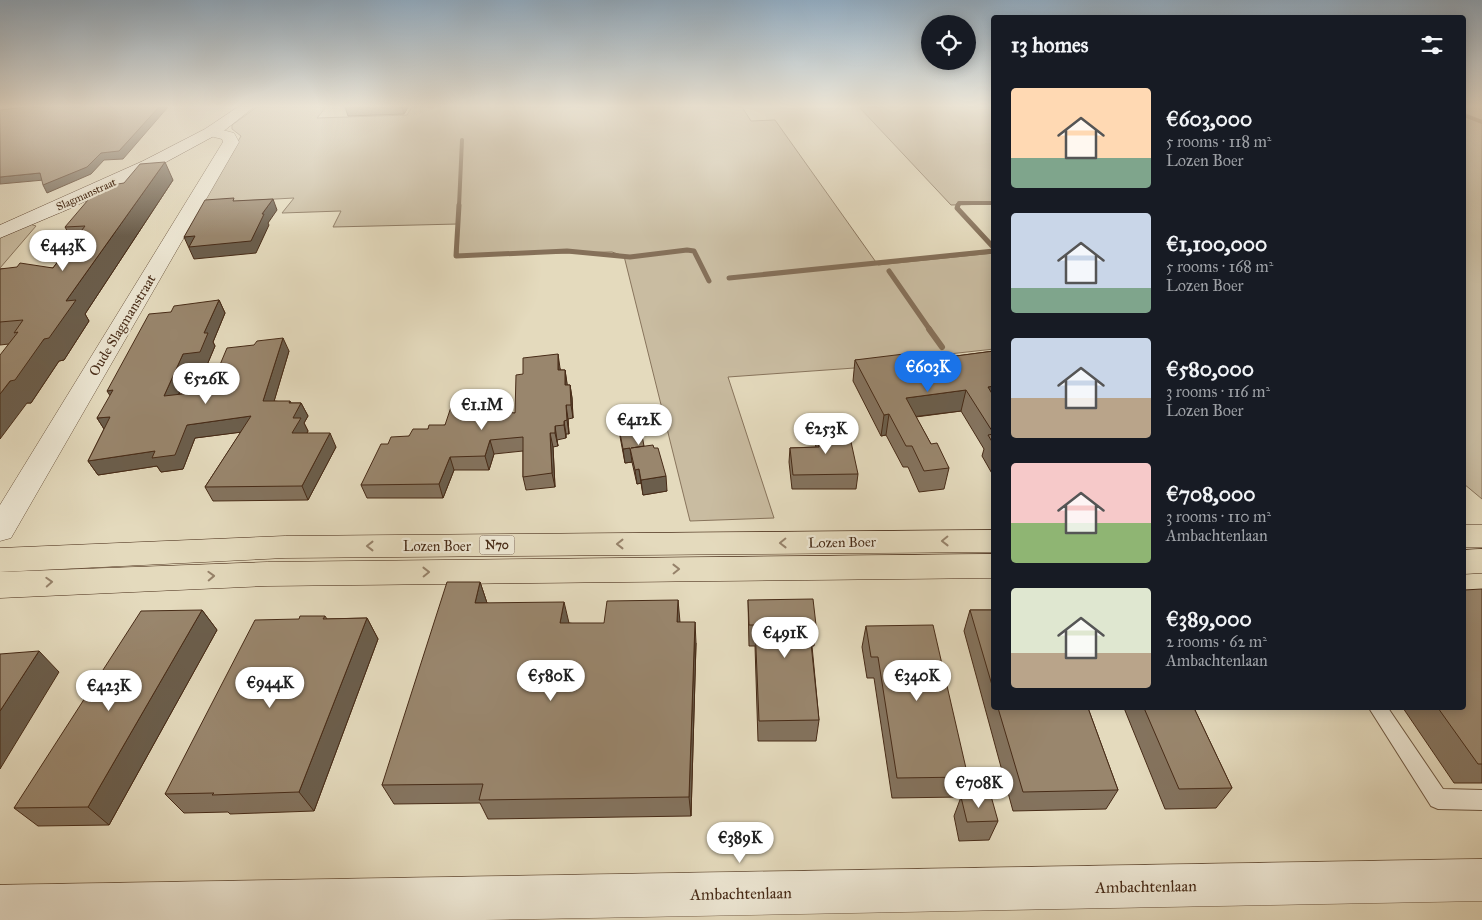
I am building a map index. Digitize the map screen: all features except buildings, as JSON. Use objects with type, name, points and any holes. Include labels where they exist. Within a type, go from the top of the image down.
[{"type":"main road","points":[[1466,536],[1482,536]]},
{"type":"main road","name":"Lozen Boer","points":[[0,560],[285,547],[991,541]]},
{"type":"main road","points":[[1466,562],[1482,562]]},
{"type":"main road","name":"Lozen Boer","points":[[0,584],[267,574],[991,566]]},
{"type":"street","name":"Slagmanstraat","points":[[0,232],[132,174],[177,150]]},
{"type":"street","name":"Oude Slagmanstraat","points":[[0,530],[227,150]]},
{"type":"street","name":"Ambachtenlaan","points":[[0,907],[1482,880]]},
{"type":"lane","points":[[1379,710],[1438,799],[1482,800]]},
{"type":"shaded area","points":[[233,150],[796,150],[878,265],[991,253],[991,349],[940,355],[939,362],[728,377],[774,518],[690,521],[624,256],[612,252],[458,255],[458,224],[333,227],[341,211],[282,213],[294,198],[203,203]]},
{"type":"shaded area","points":[[899,150],[991,150],[991,204],[951,205]]},
{"type":"shaded area","points":[[1466,150],[1482,150],[1482,499],[1466,486]]},
{"type":"shaded area","points":[[30,224],[36,226],[0,268],[0,237]]},
{"type":"waterway","points":[[459,206],[462,150]]},
{"type":"waterway","points":[[958,206],[959,203],[991,203]]},
{"type":"waterway","points":[[459,205],[456,256],[567,251],[630,257],[687,250],[694,251],[709,281]]},
{"type":"waterway","points":[[958,205],[957,208],[991,245]]},
{"type":"waterway","points":[[729,278],[991,251]]},
{"type":"waterway","points":[[889,271],[930,330]]},
{"type":"waterway","points":[[929,329],[942,347]]}]
